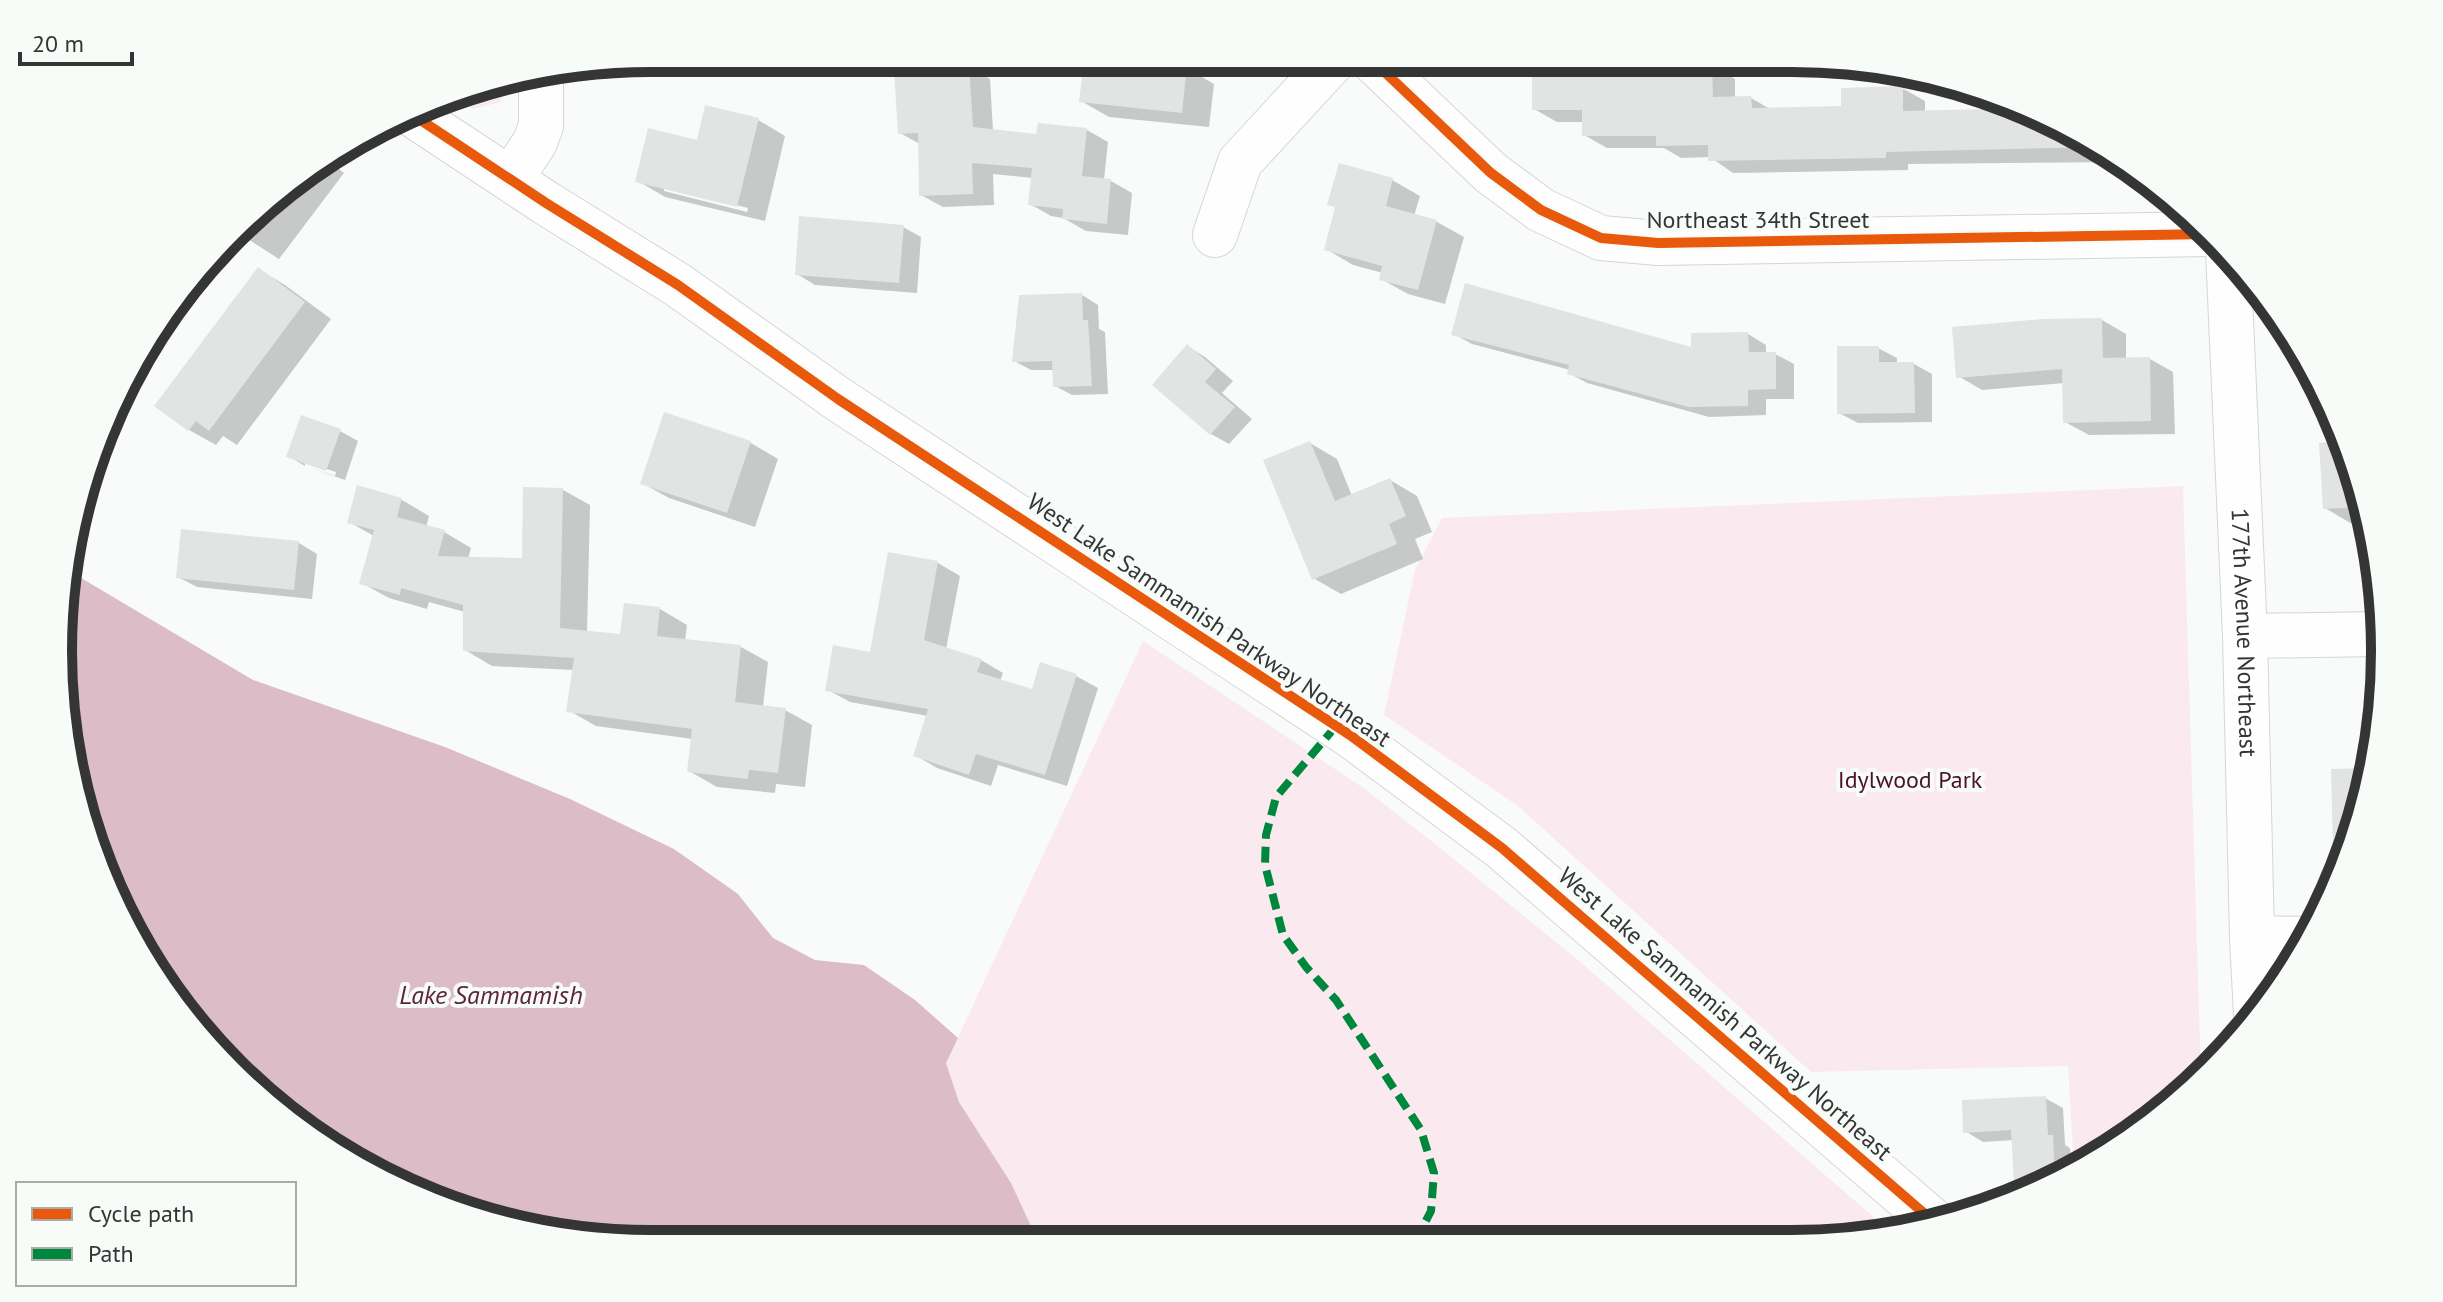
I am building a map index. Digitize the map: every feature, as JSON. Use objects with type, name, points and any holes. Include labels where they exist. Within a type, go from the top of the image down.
[{"type":"street","points":[[1215,235],[1240,162],[1323,72]]},
{"type":"street","name":"Northeast 34th Street","points":[[1385,72],[1491,173],[1541,210],[1601,238],[1658,243],[2193,234]]},
{"type":"street","points":[[511,179],[535,142],[541,126],[541,83]]},
{"type":"street","name":"West Lake Sammamish Parkway Northeast","points":[[421,120],[678,285],[838,399],[1350,735],[1502,848],[1925,1214]]},
{"type":"street","name":"177th Avenue Northeast","points":[[2229,271],[2245,636],[2255,997]]},
{"type":"street","points":[[2245,636],[2371,634]]},
{"type":"street","points":[[2252,938],[2294,939]]},
{"type":"green space","points":[[502,92],[501,102],[473,109],[464,103]]},
{"type":"green space","name":"Idylwood Park","points":[[2183,486],[2201,1060],[2144,1110],[2073,1157],[2068,1066],[1811,1072],[1518,806],[1384,715],[1415,570],[1442,518]]},
{"type":"green space","points":[[1143,641],[1365,789],[1444,851],[1578,960],[1880,1223],[1792,1230],[1033,1230],[1011,1183],[959,1102],[946,1063]]},
{"type":"water","name":"Lake Sammamish","points":[[77,576],[253,680],[445,747],[570,799],[674,849],[738,894],[773,938],[815,960],[864,965],[915,1000],[958,1038],[946,1063],[959,1102],[1011,1183],[1033,1230],[613,1229],[538,1219],[465,1199],[395,1170],[329,1132],[269,1086],[216,1033],[170,973],[116,873],[92,801],[77,727],[72,651]]},
{"type":"building","points":[[894,72],[969,72],[973,127],[1036,134],[1038,123],[1087,128],[1082,176],[1111,179],[1107,224],[1062,219],[1063,209],[1028,205],[1032,168],[972,163],[973,194],[919,196],[918,133],[898,134]]},
{"type":"building","points":[[1082,72],[1186,72],[1182,113],[1079,102]]},
{"type":"building","points":[[1532,72],[1712,72],[1713,97],[1751,96],[1752,108],[1841,106],[1841,88],[1903,86],[1903,111],[1994,109],[2077,148],[1886,152],[1886,158],[1708,161],[1708,145],[1656,146],[1656,136],[1582,136],[1582,110],[1532,110]]},
{"type":"building","points":[[705,105],[759,118],[737,207],[635,182],[648,128],[697,140]]},
{"type":"building","points":[[1339,163],[1393,178],[1386,206],[1437,220],[1418,290],[1379,280],[1382,266],[1324,250],[1335,207],[1327,205]]},
{"type":"building","points":[[799,216],[904,225],[899,283],[795,275]]},
{"type":"building","points":[[258,267],[305,302],[209,431],[196,421],[188,431],[154,406]]},
{"type":"building","points":[[1465,283],[1691,347],[1691,333],[1748,332],[1749,352],[1776,352],[1776,389],[1748,390],[1748,406],[1689,407],[1567,374],[1569,365],[1451,335]]},
{"type":"building","points":[[1082,293],[1083,320],[1088,320],[1092,386],[1053,387],[1052,361],[1012,362],[1019,295]]},
{"type":"building","points":[[2102,318],[2103,358],[2150,357],[2151,421],[2063,423],[2062,369],[1956,378],[1952,327],[2043,319]]},
{"type":"building","points":[[1187,344],[1216,369],[1205,382],[1235,407],[1210,435],[1152,385]]},
{"type":"building","points":[[1837,346],[1879,346],[1879,362],[1914,362],[1915,413],[1837,414]]},
{"type":"building","points":[[664,412],[751,441],[727,513],[640,484]]},
{"type":"building","points":[[301,415],[341,429],[326,471],[286,457]]},
{"type":"building","points":[[1310,441],[1335,501],[1390,478],[1406,516],[1389,524],[1397,544],[1312,580],[1263,460]]},
{"type":"building","points":[[2332,442],[2353,508],[2323,509],[2319,443]]},
{"type":"building","points":[[357,485],[402,498],[397,517],[445,530],[438,556],[522,558],[523,487],[563,488],[560,628],[620,634],[624,603],[660,607],[657,636],[741,645],[735,702],[786,708],[778,773],[749,770],[748,779],[687,772],[692,729],[566,712],[574,658],[463,651],[463,605],[401,588],[400,595],[359,584],[374,530],[347,523]]},
{"type":"building","points":[[181,529],[299,541],[294,590],[176,578]]},
{"type":"building","points":[[888,552],[938,561],[924,640],[982,659],[977,672],[1032,689],[1040,662],[1077,674],[1045,775],[976,754],[969,775],[913,756],[928,709],[825,691],[833,645],[870,652]]},
{"type":"building","points":[[2359,768],[2333,856],[2331,769]]},
{"type":"building","points":[[2046,1096],[2048,1135],[2053,1135],[2054,1167],[2014,1185],[2011,1130],[1963,1133],[1962,1100]]},
{"type":"marked path","points":[[1336,726],[1276,797],[1266,835],[1265,865],[1283,935],[1336,1000],[1421,1130],[1434,1173],[1431,1211],[1421,1230]]},
{"type":"cycle path","points":[[1385,72],[1491,173],[1541,210],[1601,238],[1658,243],[2193,234]]},
{"type":"cycle path","points":[[421,120],[678,285],[838,399],[1350,735],[1502,848],[1925,1214]]}]
